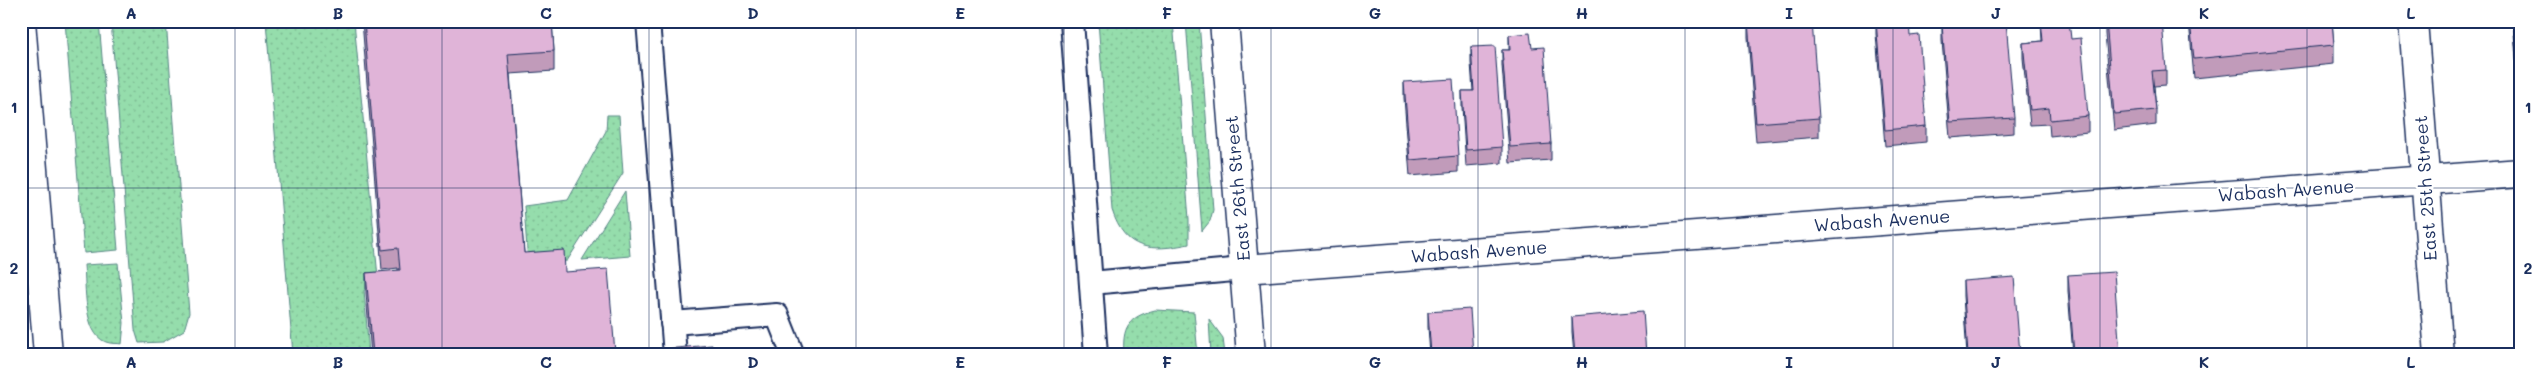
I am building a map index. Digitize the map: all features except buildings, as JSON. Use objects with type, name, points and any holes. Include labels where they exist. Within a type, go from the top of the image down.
[{"type":"street","points":[[21,21],[24,85],[48,355]]},
{"type":"street","name":"East 26th Street","points":[[1224,21],[1251,355]]},
{"type":"street","name":"East 25th Street","points":[[2414,21],[2439,355]]},
{"type":"street","name":"Wabash Avenue","points":[[1244,269],[2521,172]]},
{"type":"lane","points":[[648,21],[675,355]]},
{"type":"lane","points":[[1072,21],[1096,355]]},
{"type":"lane","points":[[1091,284],[1244,269]]},
{"type":"lane","points":[[672,322],[778,315],[793,355]]},
{"type":"green space","points":[[65,21],[99,21],[118,250],[84,253]]},
{"type":"green space","points":[[111,21],[166,21],[189,313],[184,330],[163,342],[139,343],[135,330]]},
{"type":"green space","points":[[266,21],[354,21],[379,288],[364,290],[369,355],[293,355]]},
{"type":"green space","points":[[1098,21],[1173,21],[1189,219],[1189,244],[1175,247],[1151,248],[1132,241],[1117,224],[1112,210]]},
{"type":"green space","points":[[1186,21],[1199,21],[1213,210],[1210,221],[1202,231]]},
{"type":"green space","points":[[607,115],[619,115],[623,173],[567,261],[528,264],[524,206],[568,200],[606,131]]},
{"type":"green space","points":[[625,191],[630,256],[582,260]]},
{"type":"green space","points":[[118,263],[124,323],[122,344],[106,342],[93,330],[87,308],[84,265]]},
{"type":"green space","points":[[1155,310],[1194,312],[1198,355],[1124,355],[1124,337],[1129,325],[1138,316]]},
{"type":"green space","points":[[1209,319],[1223,338],[1225,355],[1211,355]]}]
